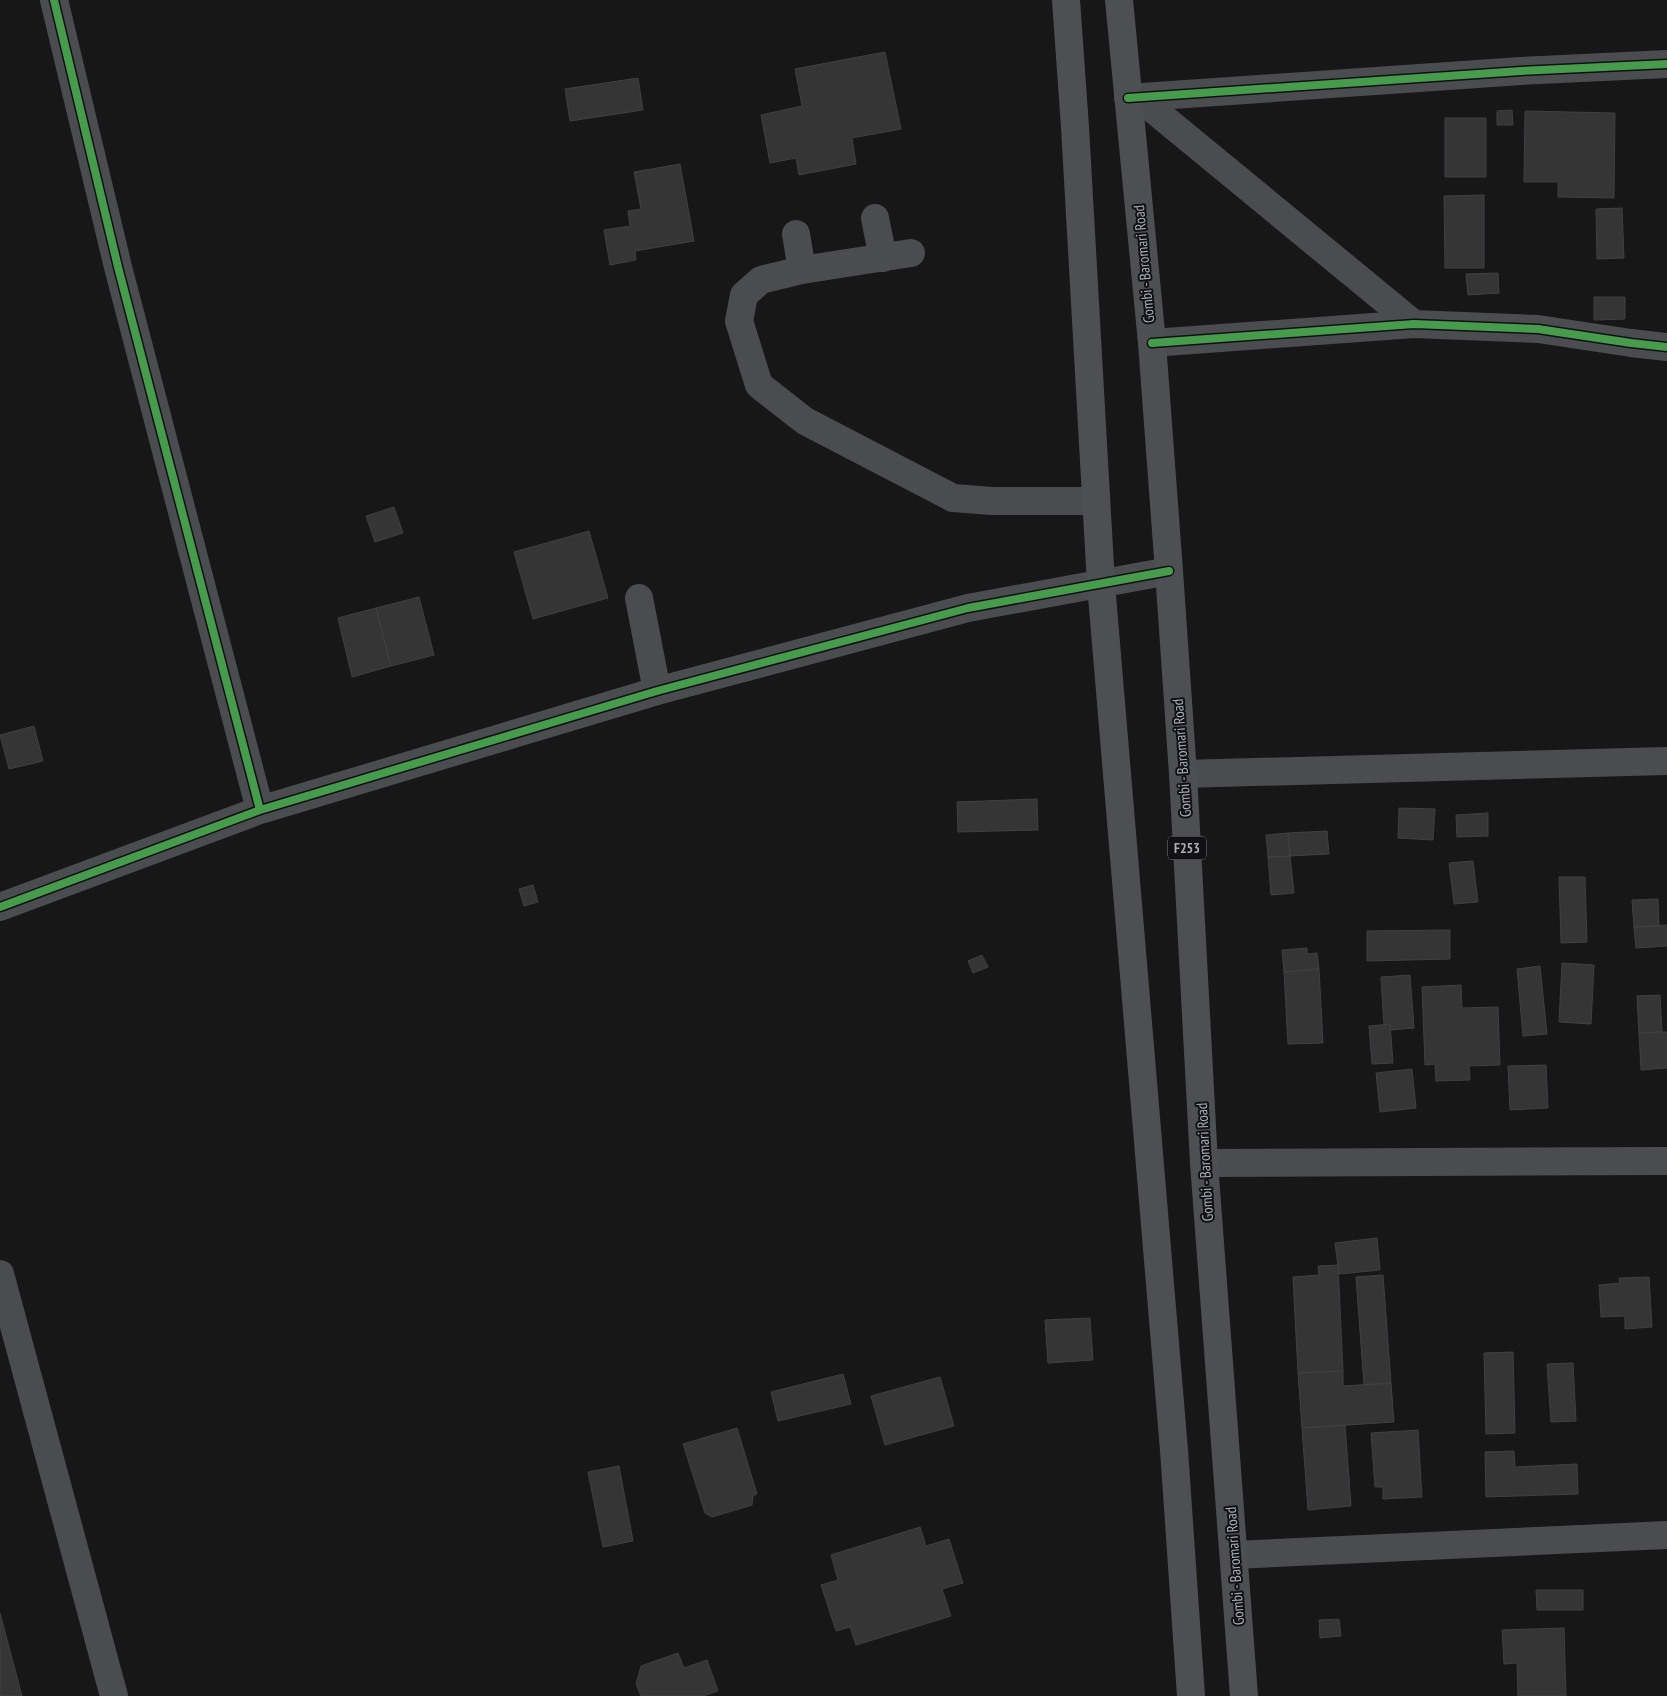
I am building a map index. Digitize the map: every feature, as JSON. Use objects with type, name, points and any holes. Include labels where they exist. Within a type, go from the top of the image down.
[{"type":"main road","points":[[1066,0],[1101,584],[1174,1450],[1191,1696]]},
{"type":"main road","name":"Gombi - Baromari Road","points":[[1119,0],[1133,97],[1169,571],[1183,774],[1204,1163],[1244,1696]]},
{"type":"street","points":[[54,0],[118,266],[260,810]]},
{"type":"street","points":[[1133,97],[1521,71],[1667,64]]},
{"type":"street","points":[[1133,97],[1414,324]]},
{"type":"street","points":[[875,218],[883,258]]},
{"type":"street","points":[[796,234],[802,270]]},
{"type":"street","points":[[911,253],[802,270],[761,280],[744,295],[739,321],[760,385],[805,421],[952,498],[992,501],[1096,501]]},
{"type":"street","points":[[1152,343],[1414,324],[1538,329],[1631,344],[1667,347]]},
{"type":"street","points":[[0,907],[260,810],[657,691],[968,608],[1169,571]]},
{"type":"street","points":[[639,598],[657,691]]},
{"type":"street","points":[[1183,774],[1667,761]]},
{"type":"street","points":[[1204,1163],[1667,1161]]},
{"type":"street","points":[[0,1274],[114,1696]]},
{"type":"street","points":[[1234,1555],[1667,1535]]},
{"type":"building","points":[[885,52],[901,129],[852,138],[856,164],[799,175],[796,158],[770,163],[761,115],[802,106],[795,69]]},
{"type":"building","points":[[638,78],[643,110],[570,121],[565,89]]},
{"type":"building","points":[[1512,110],[1513,125],[1497,125],[1497,111]]},
{"type":"building","points":[[1525,111],[1615,113],[1614,198],[1558,197],[1558,182],[1524,182]]},
{"type":"building","points":[[1445,118],[1486,118],[1486,177],[1445,177]]},
{"type":"building","points":[[680,164],[694,241],[635,251],[636,260],[610,265],[604,230],[630,226],[628,211],[641,209],[634,172]]},
{"type":"building","points":[[1484,195],[1484,268],[1445,268],[1444,196]]},
{"type":"building","points":[[1622,208],[1624,258],[1597,259],[1596,209]]},
{"type":"building","points":[[1498,273],[1499,293],[1468,295],[1466,274]]},
{"type":"building","points":[[1594,297],[1625,297],[1625,319],[1594,320]]},
{"type":"building","points":[[394,507],[403,533],[375,542],[366,516]]},
{"type":"building","points":[[589,531],[608,598],[533,619],[514,552]]},
{"type":"building","points":[[419,597],[434,655],[391,666],[376,608]]},
{"type":"building","points":[[376,608],[391,666],[352,677],[338,618]]},
{"type":"building","points":[[34,726],[43,761],[9,769],[0,735]]},
{"type":"building","points":[[1037,799],[1038,830],[958,832],[957,802]]},
{"type":"building","points":[[1399,808],[1435,809],[1433,840],[1398,838]]},
{"type":"building","points":[[1488,813],[1488,836],[1457,837],[1456,815]]},
{"type":"building","points":[[1327,831],[1329,854],[1290,856],[1288,833]]},
{"type":"building","points":[[1288,833],[1290,856],[1268,857],[1266,835]]},
{"type":"building","points":[[1290,856],[1294,893],[1271,895],[1268,857]]},
{"type":"building","points":[[1473,861],[1478,902],[1454,904],[1449,863]]},
{"type":"building","points":[[1559,877],[1585,877],[1587,942],[1561,943]]},
{"type":"building","points":[[533,885],[538,902],[524,906],[519,889]]},
{"type":"building","points":[[1658,899],[1659,926],[1634,927],[1632,900]]},
{"type":"building","points":[[1667,925],[1667,946],[1636,948],[1634,927]]},
{"type":"building","points":[[1450,930],[1450,959],[1367,961],[1367,931]]},
{"type":"building","points":[[1307,948],[1307,954],[1317,953],[1319,969],[1284,972],[1282,950]]},
{"type":"building","points":[[982,955],[988,967],[973,973],[968,961]]},
{"type":"building","points":[[1562,963],[1594,965],[1591,1024],[1559,1022]]},
{"type":"building","points":[[1540,966],[1547,1034],[1523,1036],[1517,969]]},
{"type":"building","points":[[1319,969],[1323,1043],[1288,1044],[1284,972]]},
{"type":"building","points":[[1410,975],[1414,1028],[1391,1030],[1390,1024],[1384,1025],[1381,977]]},
{"type":"building","points":[[1461,985],[1462,1008],[1498,1007],[1500,1065],[1469,1066],[1470,1080],[1436,1081],[1435,1064],[1425,1065],[1422,987]]},
{"type":"building","points":[[1660,995],[1662,1032],[1639,1033],[1637,996]]},
{"type":"building","points":[[1390,1024],[1393,1063],[1372,1064],[1369,1026]]},
{"type":"building","points":[[1667,1032],[1667,1068],[1641,1070],[1639,1033]]},
{"type":"building","points":[[1546,1065],[1548,1108],[1510,1110],[1508,1066]]},
{"type":"building","points":[[1412,1069],[1416,1108],[1380,1112],[1376,1073]]},
{"type":"building","points":[[1377,1238],[1380,1270],[1339,1274],[1335,1243]]},
{"type":"building","points":[[1338,1265],[1343,1371],[1298,1373],[1293,1277],[1319,1275],[1318,1266]]},
{"type":"building","points":[[1383,1275],[1391,1383],[1364,1385],[1356,1277]]},
{"type":"building","points":[[1649,1277],[1652,1327],[1625,1329],[1625,1316],[1601,1317],[1599,1285],[1620,1283],[1619,1278]]},
{"type":"building","points":[[1090,1318],[1093,1360],[1048,1363],[1045,1320]]},
{"type":"building","points":[[1513,1352],[1515,1433],[1486,1434],[1484,1353]]},
{"type":"building","points":[[1573,1363],[1576,1421],[1551,1422],[1547,1364]]},
{"type":"building","points":[[1343,1371],[1343,1386],[1391,1383],[1394,1422],[1302,1428],[1298,1373]]},
{"type":"building","points":[[843,1374],[851,1404],[778,1421],[771,1392]]},
{"type":"building","points":[[940,1377],[954,1426],[885,1445],[871,1396]]},
{"type":"building","points":[[1345,1425],[1351,1506],[1308,1510],[1302,1428]]},
{"type":"building","points":[[737,1428],[757,1494],[753,1496],[752,1505],[712,1517],[705,1513],[683,1444]]},
{"type":"building","points":[[1418,1430],[1422,1497],[1383,1499],[1383,1487],[1375,1487],[1371,1433]]},
{"type":"building","points":[[1514,1451],[1515,1467],[1577,1464],[1578,1494],[1486,1497],[1485,1452]]},
{"type":"building","points":[[619,1466],[633,1541],[603,1547],[588,1472]]},
{"type":"building","points":[[920,1527],[926,1546],[949,1539],[963,1583],[942,1589],[951,1616],[856,1645],[850,1627],[836,1631],[821,1585],[838,1580],[831,1555]]},
{"type":"building","points":[[1536,1590],[1583,1590],[1583,1610],[1537,1610]]},
{"type":"building","points":[[0,1613],[22,1696],[0,1696]]},
{"type":"building","points":[[1339,1619],[1341,1636],[1320,1638],[1319,1620]]},
{"type":"building","points":[[1564,1628],[1566,1696],[1518,1696],[1517,1663],[1504,1664],[1502,1630]]},
{"type":"building","points":[[678,1653],[684,1668],[707,1660],[718,1691],[703,1696],[641,1696],[636,1684],[641,1666]]},
{"type":"cycle path","points":[[54,0],[118,267],[260,810]]},
{"type":"cycle path","points":[[1128,98],[1521,71],[1667,64]]},
{"type":"cycle path","points":[[1152,343],[1414,324],[1538,329],[1667,347]]},
{"type":"cycle path","points":[[0,907],[260,810],[657,691],[968,608],[1169,571]]}]
